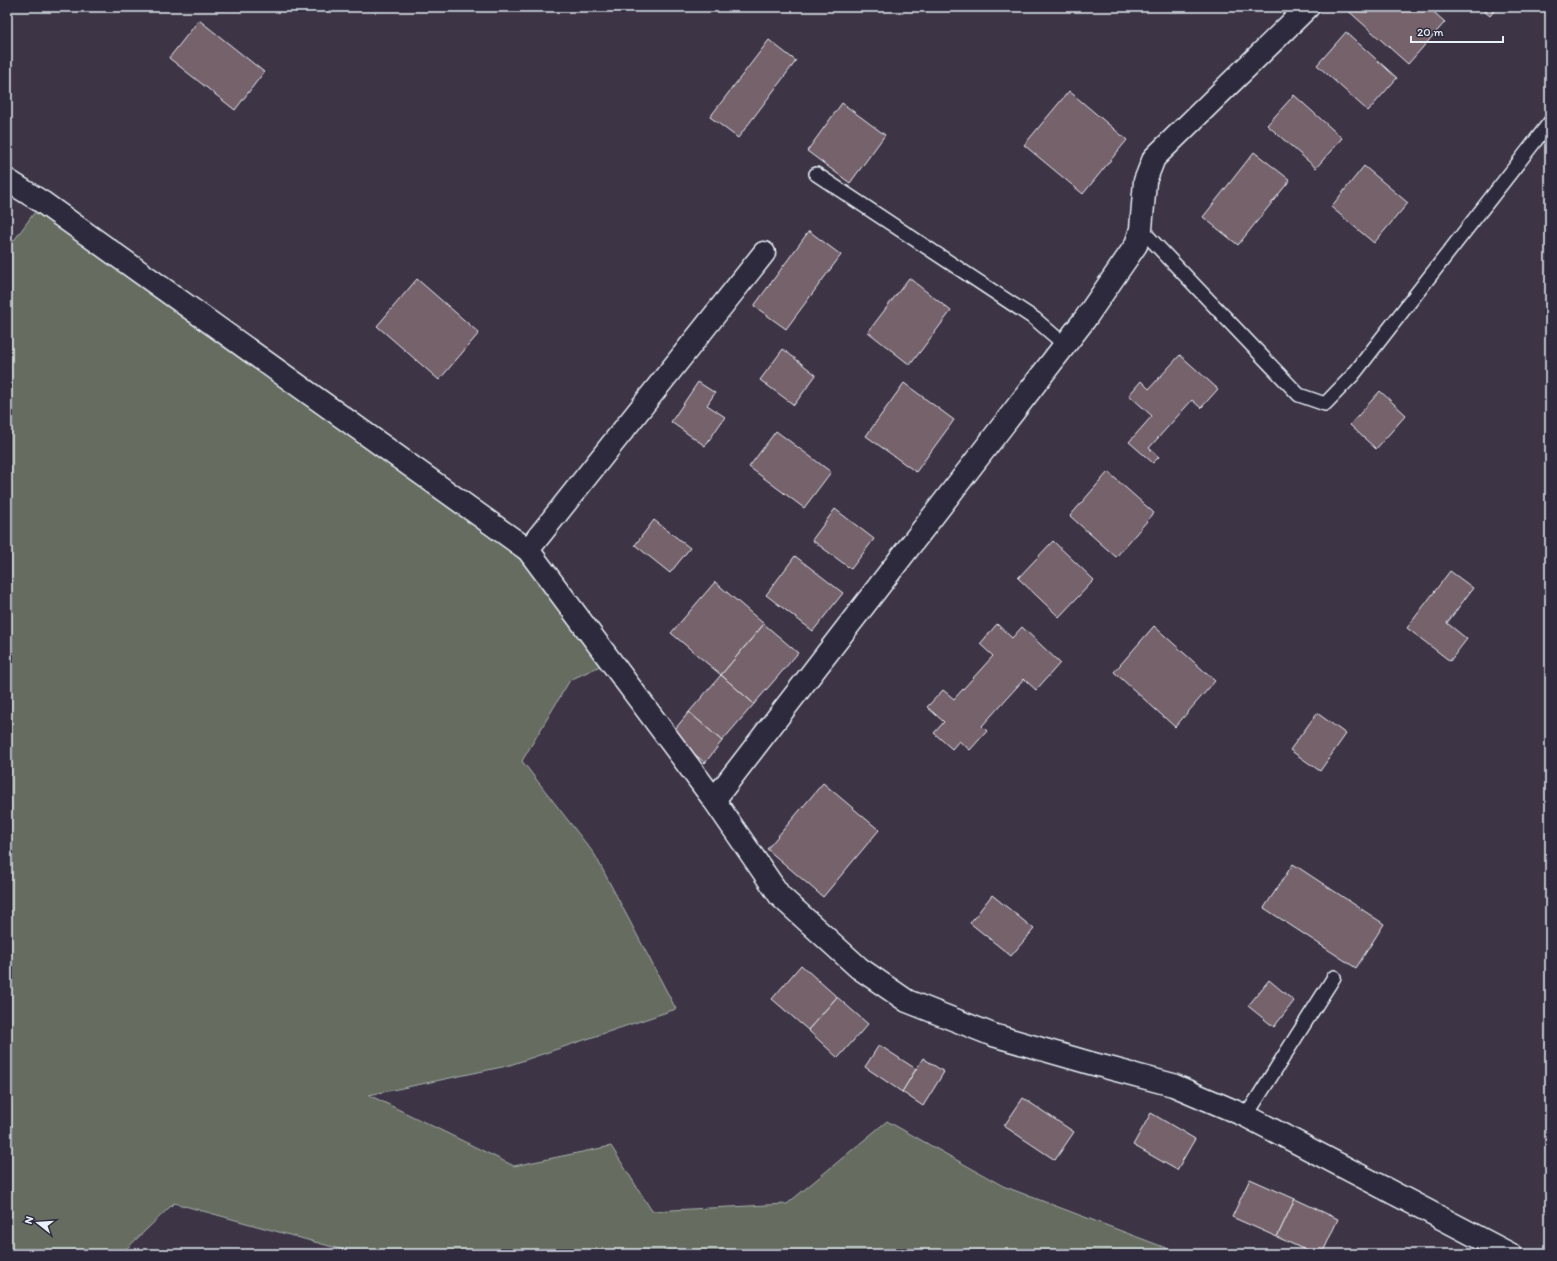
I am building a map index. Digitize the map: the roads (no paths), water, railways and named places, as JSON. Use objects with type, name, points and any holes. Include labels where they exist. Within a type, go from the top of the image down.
[{"type":"street","points":[[714,800],[1085,319],[1136,245],[1141,229],[1145,181],[1154,158],[1308,7]]},
{"type":"street","points":[[7,180],[42,202],[528,550],[714,800],[780,896],[859,968],[907,1001],[993,1035],[1173,1085],[1246,1116],[1510,1254]]},
{"type":"street","points":[[528,550],[764,253]]},
{"type":"lane","points":[[1141,229],[1299,395],[1325,404],[1353,375],[1550,122]]},
{"type":"lane","points":[[816,174],[1035,319],[1065,345]]},
{"type":"lane","points":[[1246,1116],[1334,977]]}]
